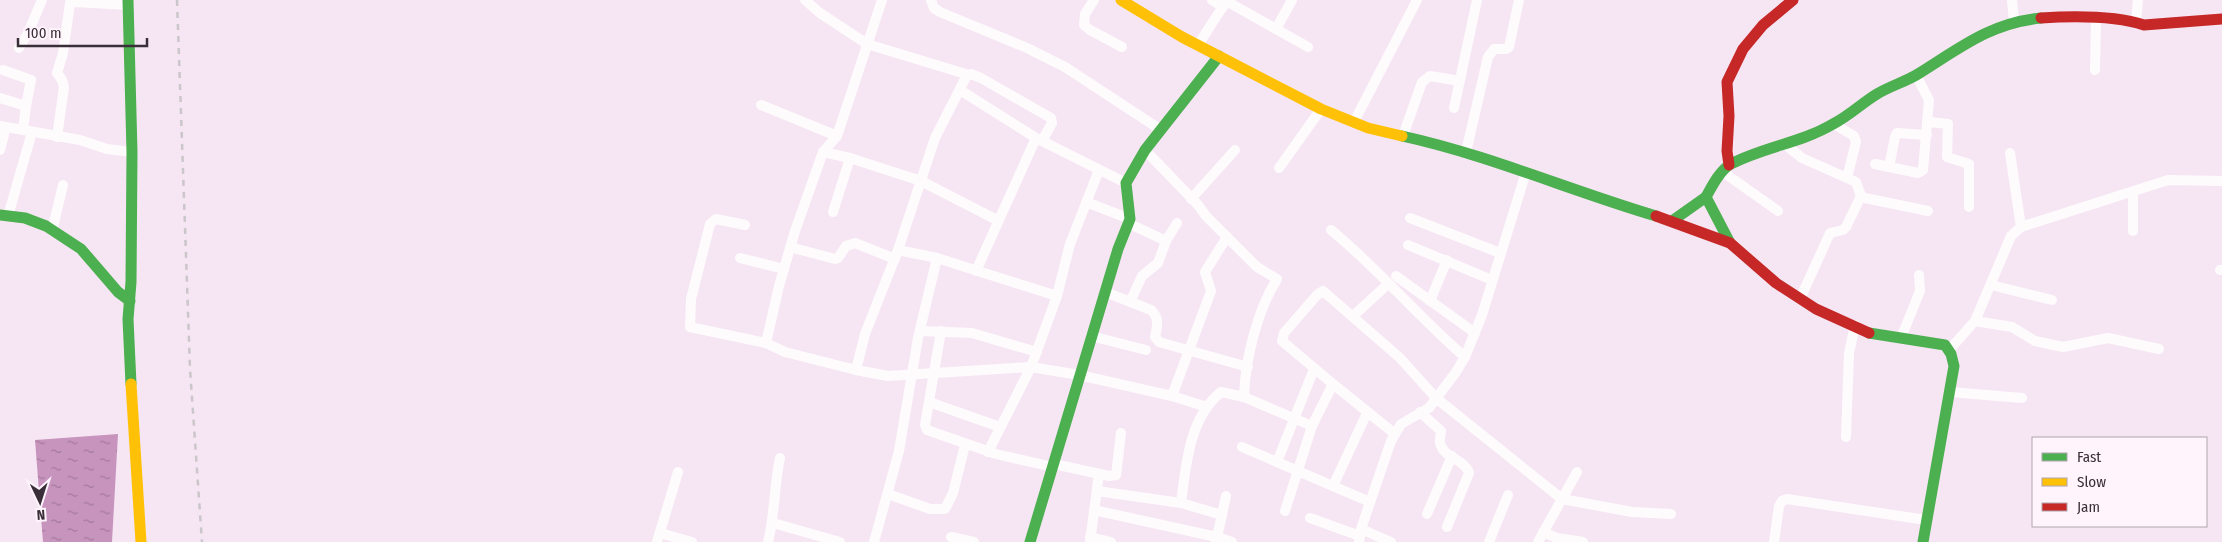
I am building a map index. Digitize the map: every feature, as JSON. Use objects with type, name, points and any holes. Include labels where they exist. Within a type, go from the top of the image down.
[{"type":"street","points":[[19,48],[28,33],[42,0]]},
{"type":"street","points":[[805,0],[820,13],[867,44],[981,78],[1051,118],[1051,127],[1039,139],[997,220],[976,271]]},
{"type":"street","points":[[766,343],[790,247],[823,152],[837,136],[882,0]]},
{"type":"street","points":[[931,0],[934,8],[940,12],[1028,48],[1065,67],[1161,130]]},
{"type":"street","points":[[1094,0],[1085,14],[1084,24],[1090,30],[1122,47]]},
{"type":"street","points":[[1123,0],[1198,45],[1321,109],[1368,128],[1466,152],[1592,197],[1672,221],[1730,243],[1776,283],[1816,309],[1874,335],[1945,346],[1952,354],[1954,366],[1923,542]]},
{"type":"street","points":[[1212,0],[1225,3],[1308,47]]},
{"type":"street","points":[[1276,29],[1292,0]]},
{"type":"street","points":[[1354,122],[1417,0]]},
{"type":"street","points":[[1454,108],[1477,0]]},
{"type":"street","points":[[1466,152],[1488,57],[1494,49],[1506,49],[1509,47],[1520,0]]},
{"type":"street","points":[[1726,168],[1729,116],[1727,82],[1743,49],[1763,25],[1793,0]]},
{"type":"street","points":[[2012,0],[2014,22]]},
{"type":"street","points":[[2136,22],[2138,0]]},
{"type":"street","points":[[57,137],[64,87],[58,73],[63,53],[70,3],[128,2],[132,152],[130,301],[128,319],[133,440],[141,542]]},
{"type":"street","points":[[1198,45],[1225,3]]},
{"type":"street","points":[[1672,221],[1706,197],[1726,168],[1753,155],[1786,146],[1834,124],[1878,93],[1916,75],[1977,36],[2014,22],[2056,17],[2096,18],[2144,24],[2222,19]]},
{"type":"street","points":[[2094,70],[2096,18]]},
{"type":"street","points":[[1030,542],[1091,336],[1118,249],[1129,221],[1126,183],[1145,150],[1219,56]]},
{"type":"street","points":[[4,70],[31,80],[26,106],[28,131],[4,216],[25,218],[46,226],[81,249],[118,292],[130,301]]},
{"type":"street","points":[[856,370],[865,334],[897,254],[935,138],[969,75]]},
{"type":"street","points":[[1875,164],[1921,172],[1924,166],[1930,100],[1916,75]]},
{"type":"street","points":[[1403,136],[1422,82],[1430,76],[1460,81]]},
{"type":"street","points":[[960,90],[1039,139],[1126,183]]},
{"type":"street","points":[[0,98],[26,106]]},
{"type":"street","points":[[761,105],[837,136]]},
{"type":"street","points":[[1278,168],[1321,109]]},
{"type":"street","points":[[1929,122],[1948,124],[1947,157],[1969,164],[1969,207]]},
{"type":"street","points":[[1834,124],[1854,136],[1856,142],[1847,178]]},
{"type":"street","points":[[0,150],[3,127],[80,140],[107,149],[132,152]]},
{"type":"street","points":[[1889,167],[1894,137],[1897,133],[1928,135]]},
{"type":"street","points":[[1786,146],[1802,158],[1856,182],[1861,196],[1846,227],[1843,230],[1830,233],[1800,299]]},
{"type":"street","points":[[1145,150],[1257,267],[1277,280],[1266,296],[1245,379],[1244,397]]},
{"type":"street","points":[[1191,199],[1235,150]]},
{"type":"street","points":[[823,152],[850,158],[920,181],[997,220]]},
{"type":"street","points":[[2010,153],[2021,227]]},
{"type":"street","points":[[833,212],[850,158]]},
{"type":"street","points":[[1726,168],[1778,211]]},
{"type":"street","points":[[988,452],[1032,367],[1057,296],[1070,244],[1099,170]]},
{"type":"street","points":[[1360,536],[1370,502],[1400,424],[1429,408],[1465,356],[1475,333],[1526,172]]},
{"type":"street","points":[[1948,350],[1975,320],[2011,236],[2021,227],[2168,180],[2222,181]]},
{"type":"street","points":[[52,231],[63,185]]},
{"type":"street","points":[[2133,192],[2133,231]]},
{"type":"street","points":[[1861,196],[1928,211]]},
{"type":"street","points":[[1706,197],[1730,243]]},
{"type":"street","points":[[1086,202],[1129,221],[1166,241]]},
{"type":"street","points":[[1410,218],[1500,253]]},
{"type":"street","points":[[745,224],[716,219],[710,224],[690,300],[690,327],[766,343],[785,352],[888,376],[1032,367],[1079,375],[1172,396],[1206,407]]},
{"type":"street","points":[[1130,302],[1142,276],[1158,263],[1166,241],[1177,223]]},
{"type":"street","points":[[1331,230],[1353,248],[1444,339],[1465,356]]},
{"type":"street","points":[[1172,396],[1211,291],[1206,277],[1207,268],[1227,237]]},
{"type":"street","points":[[790,247],[835,259],[838,258],[846,246],[855,243],[897,254],[937,258],[1057,296]]},
{"type":"street","points":[[1408,245],[1492,280]]},
{"type":"street","points":[[740,258],[784,269]]},
{"type":"street","points":[[874,542],[899,451],[920,331],[937,258]]},
{"type":"street","points":[[1430,301],[1447,260]]},
{"type":"street","points":[[1396,276],[1475,333]]},
{"type":"street","points":[[1900,338],[1920,291],[1919,276]]},
{"type":"street","points":[[1353,316],[1388,284]]},
{"type":"street","points":[[1991,285],[2052,300]]},
{"type":"street","points":[[1395,434],[1284,344],[1282,339],[1284,333],[1323,291],[1415,373],[1436,398],[1562,499],[1632,512],[1671,514]]},
{"type":"street","points":[[1105,292],[1151,310],[1156,314],[1156,340],[1248,366]]},
{"type":"street","points":[[1975,320],[2012,327],[2035,342],[2063,347],[2108,338],[2159,349]]},
{"type":"street","points":[[1846,437],[1848,353],[1854,325]]},
{"type":"street","points":[[920,331],[972,333],[1036,352]]},
{"type":"street","points":[[941,331],[925,425],[927,430],[988,452],[1113,476],[1117,473],[1122,433]]},
{"type":"street","points":[[1091,336],[1146,350]]},
{"type":"street","points":[[1277,462],[1314,369]]},
{"type":"street","points":[[1285,511],[1312,426],[1333,384]]},
{"type":"street","points":[[1181,503],[1185,468],[1193,433],[1210,401],[1221,392],[1244,397],[1312,426]]},
{"type":"street","points":[[1950,392],[2022,398]]},
{"type":"street","points":[[929,402],[1000,427]]},
{"type":"street","points":[[1420,412],[1442,431],[1440,442],[1443,449],[1465,466],[1469,473],[1447,527]]},
{"type":"street","points":[[1333,486],[1367,413]]},
{"type":"street","points":[[888,494],[930,509],[945,509],[953,493],[965,445]]},
{"type":"street","points":[[1242,447],[1370,502]]},
{"type":"street","points":[[1427,514],[1452,456]]},
{"type":"street","points":[[768,542],[772,523],[775,482],[780,458]]},
{"type":"street","points":[[678,472],[659,537],[692,542]]},
{"type":"street","points":[[1538,542],[1577,472]]},
{"type":"street","points":[[1099,474],[1090,540],[1111,542]]},
{"type":"street","points":[[1097,491],[1181,503],[1222,515]]},
{"type":"street","points":[[1489,542],[1508,495]]},
{"type":"street","points":[[1216,539],[1226,496]]},
{"type":"street","points":[[1774,542],[1779,506],[1782,501],[1787,499],[1926,520]]},
{"type":"street","points":[[1094,510],[1232,542]]},
{"type":"street","points":[[1310,518],[1360,536],[1391,542]]},
{"type":"street","points":[[772,523],[840,542]]},
{"type":"street","points":[[1543,532],[1557,538],[1583,542]]},
{"type":"street","points":[[951,537],[974,542]]},
{"type":"water","points":[[118,434],[112,542],[43,542],[35,440]]},
{"type":"railway","points":[[177,0],[190,369],[202,542]]},
{"type":"traffic: fast","points":[[128,0],[132,152],[131,282],[128,319],[131,384]]},
{"type":"traffic: fast","points":[[1730,243],[1706,197],[1723,170],[1731,164],[1821,130],[1845,117],[1877,94],[1913,77],[1976,38],[2006,25],[2041,18]]},
{"type":"traffic: fast","points":[[1030,542],[1118,249],[1130,219],[1126,183],[1145,150],[1219,56]]},
{"type":"traffic: fast","points":[[1402,136],[1498,163],[1656,216]]},
{"type":"traffic: fast","points":[[1672,221],[1706,197]]},
{"type":"traffic: fast","points":[[0,215],[25,218],[46,226],[81,249],[118,292],[130,301]]},
{"type":"traffic: fast","points":[[1869,333],[1945,345],[1951,354],[1954,366],[1923,542]]},
{"type":"traffic: slow","points":[[1121,0],[1182,37],[1321,109],[1368,128],[1402,136]]},
{"type":"traffic: slow","points":[[131,384],[141,542]]},
{"type":"traffic: jam","points":[[1729,165],[1727,151],[1729,116],[1727,82],[1743,49],[1763,25],[1793,0]]},
{"type":"traffic: jam","points":[[2041,18],[2106,18],[2144,25],[2222,19]]},
{"type":"traffic: jam","points":[[1656,216],[1730,243],[1776,283],[1816,309],[1869,333]]}]
